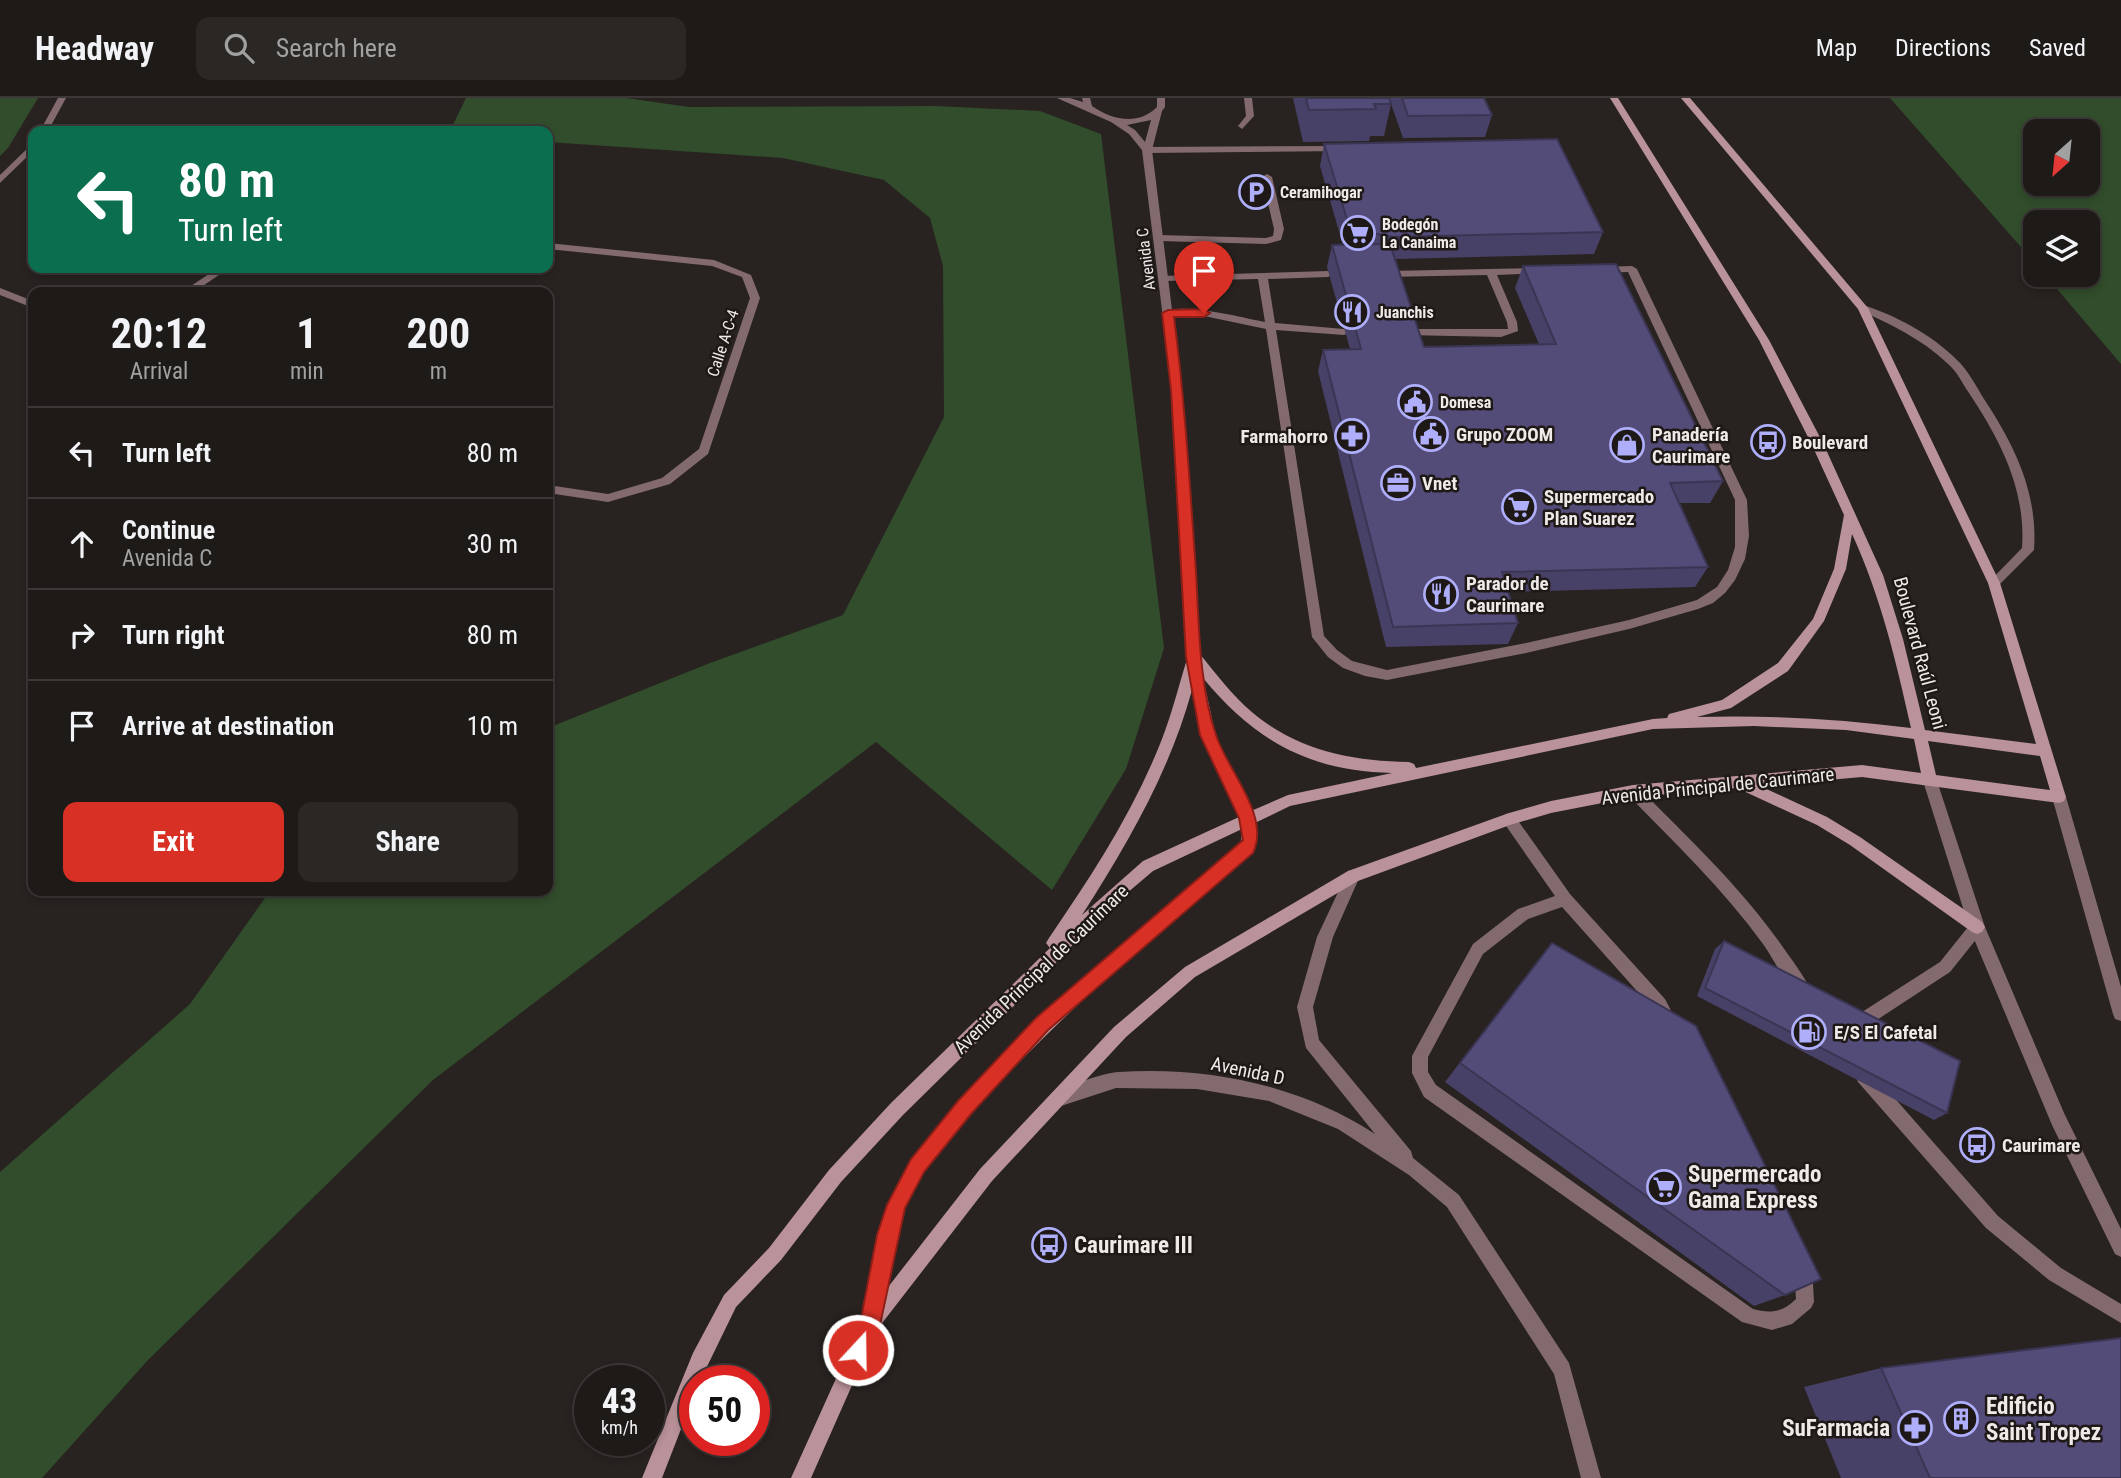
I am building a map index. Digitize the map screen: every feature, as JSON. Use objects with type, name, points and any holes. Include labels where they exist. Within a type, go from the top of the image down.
[{"type":"main road","name":"Boulevard Raúl Leoni","points":[[1614,98],[1764,340],[1817,443],[1877,575],[1921,732],[1930,781]]},
{"type":"main road","points":[[1685,98],[1863,308],[1994,583],[2059,797]]},
{"type":"main road","points":[[1653,724],[1726,704],[1783,667],[1818,621],[1840,569],[1850,515]]},
{"type":"main road","points":[[1194,657],[1242,712],[1282,742],[1346,764],[1378,768],[1442,768]]},
{"type":"main road","points":[[870,1325],[896,1205],[918,1165],[965,1108],[1042,1024],[1247,848],[1251,833],[1247,818],[1208,735],[1194,657]]},
{"type":"main road","points":[[1028,982],[1091,890],[1150,788],[1183,703],[1194,657]]},
{"type":"main road","name":"Avenida Principal de Caurimare","points":[[652,1478],[699,1359],[730,1301],[775,1254],[835,1176],[897,1109],[1028,982],[1095,911],[1148,866],[1288,801],[1653,724],[1754,721],[1921,732],[2044,751]]},
{"type":"main road","name":"Avenida Principal de Caurimare","points":[[802,1478],[870,1325],[986,1175],[1119,1032],[1190,972],[1353,876],[1509,819],[1551,807],[1633,791],[1862,771],[2059,797]]},
{"type":"main road","points":[[1737,782],[1822,821],[1855,841],[1977,927]]},
{"type":"street","points":[[47,126],[62,98]]},
{"type":"street","points":[[1061,98],[1087,103],[1098,116],[1115,121],[1132,132],[1147,150],[1357,149]]},
{"type":"street","points":[[1242,126],[1250,116],[1248,98]]},
{"type":"street","name":"Avenida C","points":[[1163,99],[1147,150],[1177,390],[1194,657]]},
{"type":"street","points":[[1115,121],[1144,119],[1158,112]]},
{"type":"street","points":[[0,180],[28,151]]},
{"type":"street","points":[[1160,238],[1266,241],[1278,238],[1279,229],[1267,177]]},
{"type":"street","name":"Calle A-C-4","points":[[553,247],[714,263],[746,275],[755,298],[704,451],[666,481],[607,498],[553,490]]},
{"type":"street","points":[[1263,276],[1318,637],[1332,656],[1360,671],[1387,675],[1603,633],[1699,604],[1721,591],[1731,573],[1745,537],[1741,500],[1632,269],[1594,270]]},
{"type":"street","points":[[1387,274],[1555,271]]},
{"type":"street","points":[[1405,332],[1501,334],[1513,331],[1512,322],[1491,272]]},
{"type":"street","points":[[195,287],[216,273]]},
{"type":"street","points":[[1164,278],[1328,274]]},
{"type":"street","points":[[0,292],[28,303]]},
{"type":"street","points":[[1863,308],[1911,331],[1953,361],[1995,424],[2024,487],[2031,531],[2028,551],[1994,583]]},
{"type":"street","points":[[1168,313],[1204,313],[1269,326],[1344,332]]},
{"type":"street","name":"Boulevard Raúl Leoni","points":[[1930,781],[1977,927],[2058,1119],[2121,1248]]},
{"type":"street","points":[[1633,791],[1743,903],[1787,963],[1812,1007]]},
{"type":"street","points":[[2059,797],[2121,1014]]},
{"type":"street","points":[[1509,819],[1565,899],[1659,1004],[1804,1284],[1805,1302],[1794,1315],[1779,1322],[1748,1316],[1430,1091],[1420,1073],[1420,1056],[1478,949],[1523,914],[1565,899]]},
{"type":"street","name":"Avenida D","points":[[1353,876],[1325,937],[1305,1007],[1312,1043],[1415,1169]]},
{"type":"street","points":[[1841,1033],[1945,967],[1977,927]]},
{"type":"street","points":[[1849,1060],[1992,1222],[2055,1274],[2121,1314]]},
{"type":"street","name":"Avenida D","points":[[1058,1100],[1116,1080],[1197,1081],[1269,1093],[1345,1123],[1415,1169],[1453,1201],[1562,1370],[1591,1478]]},
{"type":"street","name":"Avenida Principal de Caurimare","points":[[813,1451],[814,1478]]},
{"type":"green space","points":[[0,98],[38,98],[8,148],[0,156]]},
{"type":"green space","points":[[466,98],[626,98],[689,107],[936,106],[1040,111],[1101,134],[1164,648],[1126,769],[1052,890],[876,742],[433,1080],[148,1360],[42,1478],[0,1478],[0,1172],[190,1004],[266,896],[553,896],[553,726],[710,663],[843,615],[944,417],[943,266],[930,218],[884,180],[783,158],[553,142],[553,126],[452,126]]},
{"type":"green space","points":[[1890,98],[2121,98],[2121,364],[2055,287],[2100,287],[2100,210],[2023,210],[2023,249]]},
{"type":"building","points":[[1306,98],[1389,98],[1391,104],[1374,104],[1376,109],[1309,110]]},
{"type":"building","points":[[1402,98],[1484,98],[1492,115],[1408,116]]},
{"type":"building","points":[[1557,139],[1603,232],[1393,237],[1350,229],[1324,144]]},
{"type":"building","points":[[1390,244],[1424,347],[1556,344],[1523,266],[1616,264],[1723,481],[1670,483],[1708,567],[1502,572],[1518,623],[1393,627],[1323,350],[1361,349],[1332,245]]},
{"type":"building","points":[[1724,941],[1960,1061],[1947,1113],[1705,988]]},
{"type":"building","name":"Supermercado Gama Express","points":[[1552,943],[1696,1026],[1821,1279],[1785,1295],[1460,1063]]},
{"type":"building","name":"Edificio Saint Tropez","points":[[2121,1338],[2121,1478],[1930,1478],[1881,1368]]},
{"type":"place","name":"Ceramihogar","points":[[1256,192]]},
{"type":"place","name":"Bodegón La Canaima","points":[[1358,233]]},
{"type":"place","name":"Juanchis","points":[[1352,312]]},
{"type":"place","name":"Domesa","points":[[1415,402]]},
{"type":"place","name":"Grupo ZOOM","points":[[1431,434]]},
{"type":"place","name":"Farmahorro","points":[[1352,436]]},
{"type":"place","name":"Boulevard","points":[[1768,442]]},
{"type":"place","name":"Panadería Caurimare","points":[[1627,445]]},
{"type":"place","name":"Vnet","points":[[1398,483]]},
{"type":"place","name":"Supermercado Plan Suarez","points":[[1519,507]]},
{"type":"place","name":"Parador de Caurimare","points":[[1441,594]]},
{"type":"place","name":"E/S El Cafetal","points":[[1809,1032]]},
{"type":"place","name":"Caurimare","points":[[1977,1145]]},
{"type":"place","name":"Supermercado Gama Express","points":[[1664,1187]]},
{"type":"place","name":"Caurimare III","points":[[1049,1245]]},
{"type":"place","name":"Edificio Saint Tropez","points":[[1961,1419]]},
{"type":"place","name":"SuFarmacia","points":[[1915,1428]]},
{"type":"route","points":[[858,1350],[870,1325],[887,1235],[896,1205],[918,1165],[965,1108],[1042,1024],[1247,848],[1251,840],[1247,818],[1208,735],[1194,657],[1177,390],[1168,313],[1204,313]]}]
